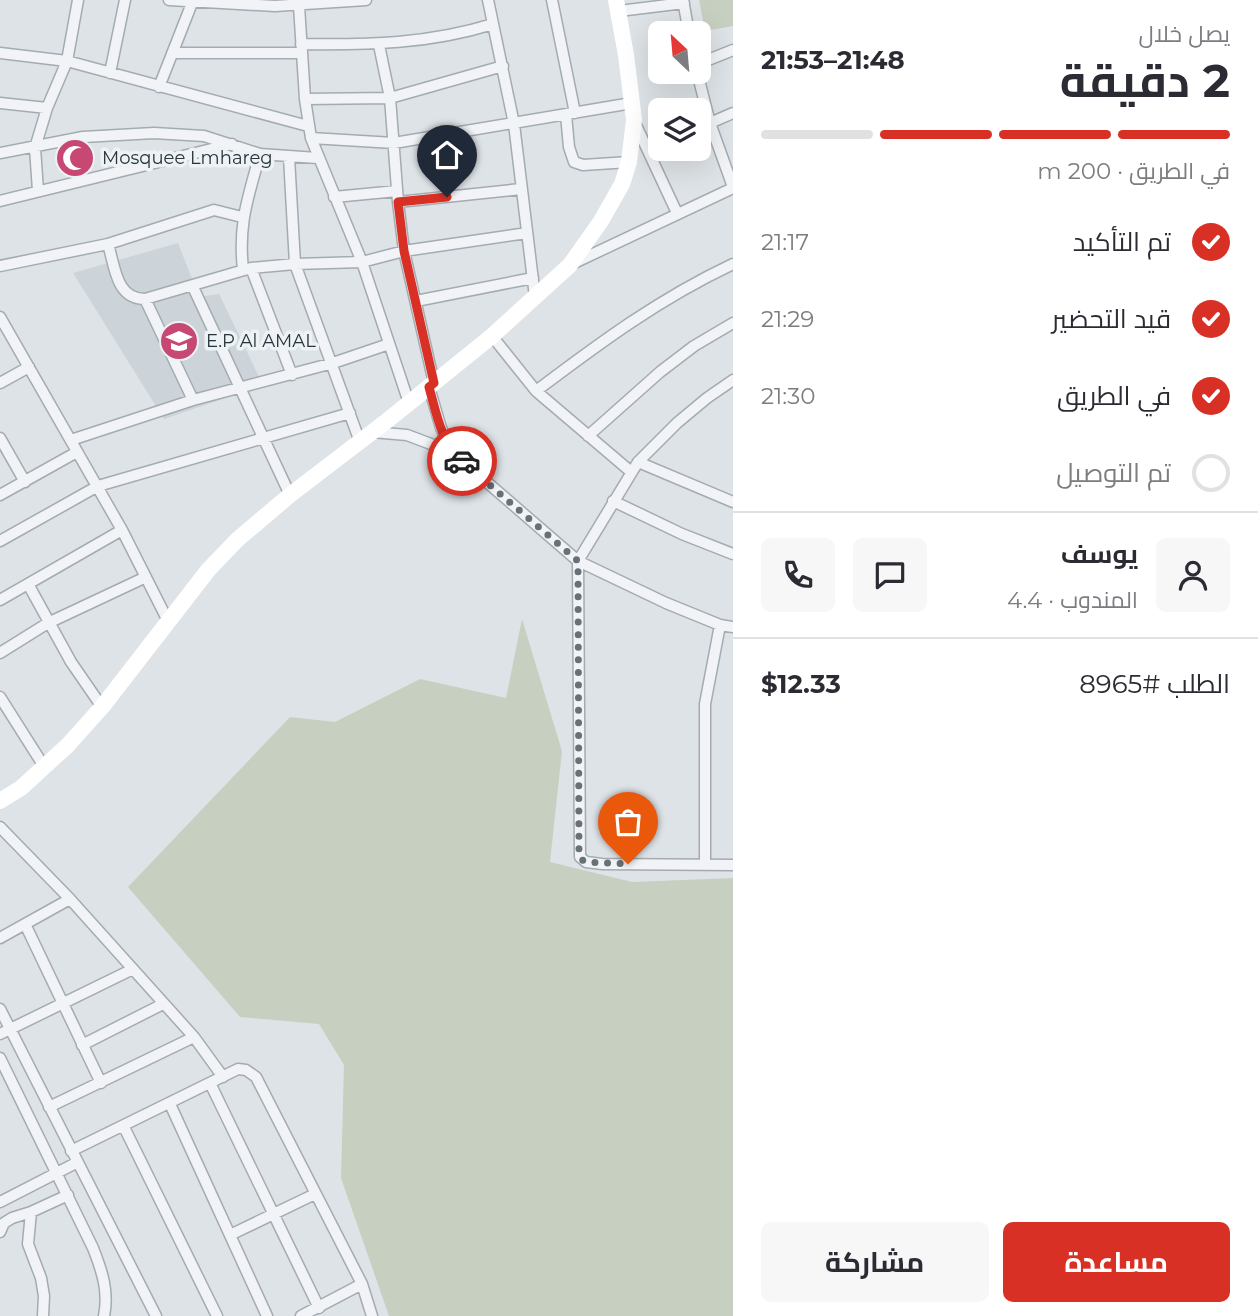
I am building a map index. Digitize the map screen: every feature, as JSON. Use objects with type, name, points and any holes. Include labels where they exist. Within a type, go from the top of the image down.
[{"type":"main road","points":[[0,800],[21,788],[44,768],[102,707],[224,553],[290,495],[492,336],[570,265],[601,222],[622,184],[629,162],[634,120],[617,6]]},
{"type":"street","points":[[38,191],[35,148],[47,108],[67,61],[78,0]]},
{"type":"street","points":[[110,73],[125,0]]},
{"type":"street","points":[[169,0],[299,6],[366,0]]},
{"type":"street","points":[[488,0],[514,124],[536,297]]},
{"type":"street","points":[[552,0],[571,114],[569,147],[574,162],[583,165],[629,162]]},
{"type":"street","points":[[617,6],[683,1],[687,21]]},
{"type":"street","points":[[159,87],[192,3]]},
{"type":"street","points":[[299,6],[305,99],[311,138],[362,262],[409,403]]},
{"type":"street","points":[[174,53],[379,45],[446,36],[493,24]]},
{"type":"street","points":[[379,45],[390,98],[404,251],[441,428],[452,453]]},
{"type":"street","points":[[711,59],[733,51]]},
{"type":"street","points":[[0,53],[67,61],[308,126]]},
{"type":"street","points":[[305,99],[390,98],[503,66]]},
{"type":"street","points":[[0,103],[47,108]]},
{"type":"street","points":[[311,138],[394,143],[632,103]]},
{"type":"street","points":[[711,123],[733,113]]},
{"type":"street","points":[[634,120],[677,213]]},
{"type":"street","points":[[570,265],[733,188],[711,126]]},
{"type":"street","points":[[0,153],[83,137],[153,132],[188,134],[233,143],[260,154],[317,158]]},
{"type":"street","points":[[0,201],[233,143]]},
{"type":"street","points":[[260,154],[243,217],[241,245],[247,269],[292,374]]},
{"type":"street","points":[[289,157],[295,264],[349,413],[366,437],[407,435],[452,453],[578,561],[654,598],[733,628]]},
{"type":"street","points":[[334,197],[521,189]]},
{"type":"street","points":[[0,266],[108,244],[214,210],[243,217]]},
{"type":"street","points":[[108,244],[123,292],[130,297],[145,299],[247,269],[362,262],[404,251],[527,233]]},
{"type":"street","points":[[536,391],[659,302],[733,264]]},
{"type":"street","points":[[416,301],[533,278]]},
{"type":"street","points":[[193,287],[290,495]]},
{"type":"street","points":[[145,299],[193,400]]},
{"type":"street","points":[[0,317],[98,486],[168,621]]},
{"type":"street","points":[[588,436],[660,372],[694,346],[733,323]]},
{"type":"street","points":[[492,336],[536,391],[588,436],[634,467],[733,502]]},
{"type":"street","points":[[71,440],[193,400],[333,363],[389,344]]},
{"type":"street","points":[[0,383],[29,367]]},
{"type":"street","points":[[733,380],[687,414],[634,467],[578,561],[580,857],[586,862],[602,864],[733,865]]},
{"type":"street","points":[[0,541],[98,486],[349,413]]},
{"type":"street","points":[[0,438],[24,482]]},
{"type":"street","points":[[0,495],[77,452]]},
{"type":"street","points":[[613,500],[682,534],[733,554]]},
{"type":"street","points":[[0,600],[122,530]]},
{"type":"street","points":[[0,653],[48,624],[146,578]]},
{"type":"street","points":[[28,584],[48,624],[102,707]]},
{"type":"street","points":[[705,865],[705,704],[720,625]]},
{"type":"street","points":[[0,697],[3,710],[44,768]]},
{"type":"street","points":[[0,827],[70,899],[194,1037],[223,1077]]},
{"type":"street","points":[[0,938],[70,899]]},
{"type":"street","points":[[25,924],[100,1083]]},
{"type":"street","points":[[5,1032],[131,970]]},
{"type":"street","points":[[82,1045],[163,1004]]},
{"type":"street","points":[[0,1009],[5,1032],[49,1107],[156,1316]]},
{"type":"street","points":[[49,1107],[194,1037]]},
{"type":"street","points":[[0,1058],[68,1195],[101,1269],[106,1290],[104,1316]]},
{"type":"street","points":[[71,1151],[238,1069],[254,1074],[335,1228],[362,1284],[372,1316]]},
{"type":"street","points":[[210,1083],[319,1308]]},
{"type":"street","points":[[170,1104],[267,1316]]},
{"type":"street","points":[[124,1126],[217,1316]]},
{"type":"street","points":[[0,1202],[76,1163]]},
{"type":"street","points":[[230,1235],[316,1194]]},
{"type":"street","points":[[0,1232],[4,1223],[12,1218],[68,1195]]},
{"type":"street","points":[[31,1212],[28,1244],[41,1279],[43,1316]]},
{"type":"street","points":[[302,1316],[362,1284]]},
{"type":"shaded area","name":"E.P Al AMAL","points":[[178,243],[199,297],[219,294],[263,385],[164,419],[73,273]]},
{"type":"green space","points":[[699,0],[733,0],[733,26],[711,30],[711,21],[703,21]]},
{"type":"green space","points":[[522,619],[562,751],[550,862],[632,882],[733,878],[733,1316],[389,1316],[341,1178],[344,1065],[319,1024],[240,1017],[128,887],[290,717],[335,722],[420,679],[506,698]]},
{"type":"way so far","points":[[462,461],[578,561],[579,853],[586,862],[628,864]]},
{"type":"place","name":"Mosquee Lmhareg","points":[[75,158]]},
{"type":"place","name":"E.P Al AMAL","points":[[179,341]]},
{"type":"route","points":[[447,197],[398,202],[404,251],[434,383],[429,387],[441,428],[452,453],[462,461]]}]
